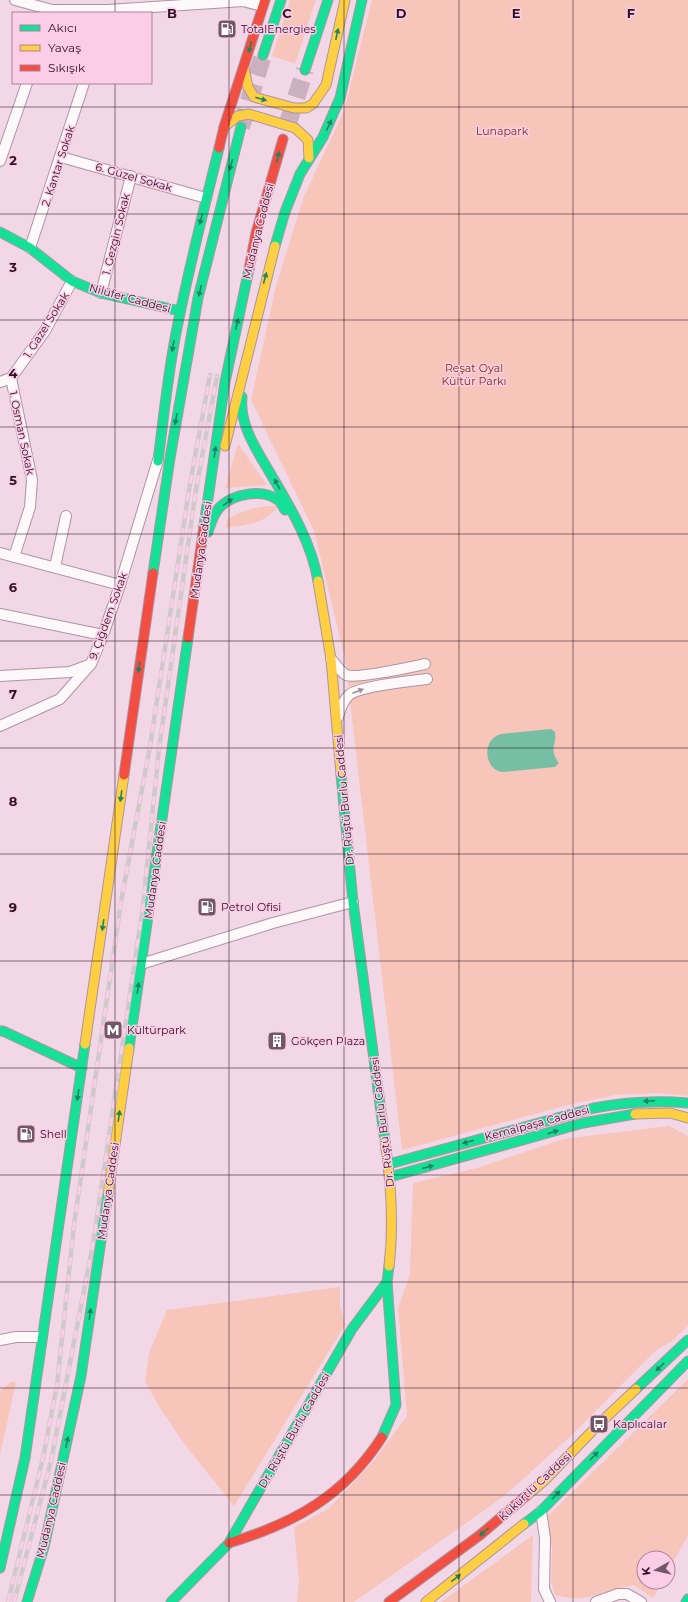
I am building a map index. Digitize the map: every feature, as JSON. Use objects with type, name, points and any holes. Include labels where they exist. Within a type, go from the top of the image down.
[{"type":"main road","points":[[263,55],[281,0]]},
{"type":"main road","points":[[305,70],[328,0]]},
{"type":"main road","points":[[244,67],[246,82],[249,91],[254,97],[296,109],[306,108],[313,104],[321,95],[326,85],[345,0]]},
{"type":"main road","points":[[202,546],[259,302],[276,240],[300,174],[323,137],[340,98],[362,0]]},
{"type":"main road","points":[[145,629],[158,460],[165,400],[180,311],[224,127],[263,3]]},
{"type":"main road","points":[[224,127],[236,115],[242,113],[295,128],[308,140],[309,158]]},
{"type":"main road","points":[[0,1568],[25,1458],[170,458],[198,298],[241,127]]},
{"type":"main road","name":"Mudanya Caddesi","points":[[27,1602],[44,1547],[82,1376],[225,382],[256,233],[282,139]]},
{"type":"main road","name":"Nilüfer Caddesi","points":[[0,232],[30,248],[72,281],[101,293],[180,311]]},
{"type":"main road","points":[[244,370],[241,409],[247,429],[254,448],[273,478],[302,531]]},
{"type":"main road","points":[[202,546],[216,511],[232,498],[250,494],[263,494],[278,500],[302,531]]},
{"type":"main road","name":"Dr. Rüştü Burlu Caddesi","points":[[170,1602],[230,1543],[352,1329],[387,1282],[391,1250],[389,1164],[353,902],[331,659],[316,569],[302,531]]},
{"type":"main road","points":[[0,1031],[3,1031],[82,1068]]},
{"type":"main road","name":"Kemalpaşa Caddesi","points":[[389,1164],[539,1122],[612,1104],[664,1101],[688,1103]]},
{"type":"main road","name":"Kemalpaşa Caddesi","points":[[390,1177],[583,1123],[611,1117],[637,1114],[670,1113],[688,1118]]},
{"type":"main road","points":[[230,1543],[259,1534],[314,1507],[346,1482],[370,1456],[383,1435],[396,1405],[387,1282]]},
{"type":"main road","name":"Kükürtlü Caddesi","points":[[388,1602],[480,1535],[545,1480],[599,1424],[688,1340]]},
{"type":"main road","name":"Kükürtlü Caddesi","points":[[426,1602],[541,1512],[688,1361]]},
{"type":"street","points":[[15,0],[51,12],[108,11],[243,1],[263,3]]},
{"type":"street","points":[[0,161],[27,84]]},
{"type":"street","name":"2. Kantar Sokak","points":[[30,248],[84,84]]},
{"type":"street","name":"6. Güzel Sokak","points":[[61,157],[206,198]]},
{"type":"street","name":"1. Gezgin Sokak","points":[[101,293],[131,176]]},
{"type":"street","name":"1. Gazel Sokak","points":[[11,378],[45,331],[72,281]]},
{"type":"street","points":[[0,382],[11,378]]},
{"type":"street","name":"1. Osman Sokak","points":[[11,378],[32,480],[30,507],[14,556]]},
{"type":"street","name":"9. Çiğdem Sokak","points":[[0,726],[60,699],[91,664],[103,635],[120,585],[158,460]]},
{"type":"street","points":[[55,567],[66,516]]},
{"type":"street","points":[[0,553],[120,585]]},
{"type":"street","points":[[0,614],[103,635]]},
{"type":"street","points":[[331,659],[341,671],[348,676],[425,664]]},
{"type":"street","points":[[0,676],[70,672],[91,664]]},
{"type":"street","points":[[337,721],[341,706],[349,695],[360,689],[427,679]]},
{"type":"street","points":[[141,964],[273,923],[353,902]]},
{"type":"street","points":[[0,1340],[16,1337],[42,1337]]},
{"type":"street","points":[[541,1512],[545,1538],[544,1589],[550,1602]]},
{"type":"street","points":[[596,1602],[618,1594],[627,1594],[641,1602]]},
{"type":"green space","points":[[290,0],[316,0],[295,64],[272,56]]},
{"type":"green space","name":"Reşat Oyal Kültür Parkı","points":[[372,0],[688,0],[688,1096],[661,1093],[616,1095],[576,1103],[402,1150],[345,658],[314,531],[251,400],[276,286],[304,196],[344,111]]},
{"type":"green space","points":[[238,444],[267,485],[225,488]]},
{"type":"green space","points":[[279,506],[267,517],[255,523],[226,528],[227,519],[240,513],[259,507]]},
{"type":"green space","points":[[669,1126],[688,1136],[688,1326],[672,1341],[654,1352],[573,1434],[503,1497],[354,1602],[297,1602],[299,1581],[294,1527],[328,1509],[372,1463],[407,1416],[398,1308],[410,1274],[413,1183],[477,1168],[563,1139]]},
{"type":"green space","points":[[340,1287],[340,1305],[345,1325],[234,1506],[186,1446],[162,1411],[145,1382],[149,1353],[167,1310]]},
{"type":"green space","points":[[688,1379],[688,1535],[676,1557],[676,1550],[636,1550],[636,1586],[634,1585],[615,1589],[585,1598],[572,1598],[555,1595],[551,1582],[552,1550],[548,1516]]},
{"type":"green space","points":[[11,1382],[16,1382],[0,1455],[0,1391]]},
{"type":"green space","points":[[533,1535],[531,1602],[441,1602]]},
{"type":"green space","points":[[641,1590],[658,1590],[653,1598]]},
{"type":"shaded area","points":[[551,729],[555,732],[553,750],[559,763],[555,767],[503,772],[497,770],[489,761],[487,754],[488,748],[490,742],[495,737],[501,734]]},
{"type":"tunnel","points":[[241,127],[263,55]]},
{"type":"tunnel","points":[[288,123],[305,70]]},
{"type":"railway","points":[[8,1602],[43,1458],[57,1385],[74,1225],[121,902],[150,746],[190,484],[210,375]]},
{"type":"railway","points":[[14,1602],[51,1461],[93,1244],[143,906],[159,749],[196,489],[217,376]]},
{"type":"traffic: fast","points":[[263,55],[281,0]]},
{"type":"traffic: fast","points":[[305,70],[328,0]]},
{"type":"traffic: fast","points":[[275,246],[285,212],[300,174],[323,137],[340,98],[362,0]]},
{"type":"traffic: fast","points":[[153,573],[170,458],[198,298],[241,127]]},
{"type":"traffic: fast","points":[[158,461],[174,344],[195,246],[219,148]]},
{"type":"traffic: fast","points":[[0,232],[30,248],[72,281],[101,293],[180,311]]},
{"type":"traffic: fast","points":[[204,526],[225,382],[249,269]]},
{"type":"traffic: fast","points":[[242,397],[244,419],[251,439],[300,528],[311,554],[318,581]]},
{"type":"traffic: fast","points":[[208,532],[212,519],[220,507],[226,502],[240,496],[248,494],[264,494],[271,496],[279,501],[285,510]]},
{"type":"traffic: fast","points":[[129,1048],[188,638]]},
{"type":"traffic: fast","points":[[341,774],[353,902],[385,1142]]},
{"type":"traffic: fast","points":[[0,1031],[3,1031],[82,1068]]},
{"type":"traffic: fast","points":[[0,1568],[25,1458],[85,1044]]},
{"type":"traffic: fast","points":[[389,1164],[594,1108],[641,1102],[688,1103]]},
{"type":"traffic: fast","points":[[390,1177],[583,1123],[635,1114]]},
{"type":"traffic: fast","points":[[27,1602],[44,1547],[81,1376],[108,1193]]},
{"type":"traffic: fast","points":[[171,1602],[229,1543],[352,1329],[387,1282],[389,1266]]},
{"type":"traffic: fast","points":[[382,1437],[396,1405],[387,1282]]},
{"type":"traffic: fast","points":[[636,1389],[688,1340]]},
{"type":"traffic: fast","points":[[524,1524],[541,1511],[688,1361]]},
{"type":"traffic: slow","points":[[244,68],[248,87],[254,97],[294,108],[306,108],[313,104],[326,85],[345,0]]},
{"type":"traffic: slow","points":[[224,127],[238,116],[249,114],[295,128],[308,140],[309,158]]},
{"type":"traffic: slow","points":[[225,446],[275,246]]},
{"type":"traffic: slow","points":[[318,581],[331,659],[341,774]]},
{"type":"traffic: slow","points":[[85,1044],[124,775]]},
{"type":"traffic: slow","points":[[108,1193],[129,1048]]},
{"type":"traffic: slow","points":[[635,1114],[670,1113],[688,1118]]},
{"type":"traffic: slow","points":[[385,1142],[391,1204],[391,1251],[389,1266]]},
{"type":"traffic: slow","points":[[526,1496],[545,1480],[599,1424],[636,1389]]},
{"type":"traffic: slow","points":[[426,1602],[524,1524]]},
{"type":"traffic: jam","points":[[219,148],[224,127],[265,0]]},
{"type":"traffic: jam","points":[[249,269],[256,233],[283,139]]},
{"type":"traffic: jam","points":[[188,638],[204,526]]},
{"type":"traffic: jam","points":[[124,775],[153,573]]},
{"type":"traffic: jam","points":[[229,1543],[275,1526],[316,1505],[351,1476],[367,1458],[382,1437]]},
{"type":"traffic: jam","points":[[389,1602],[480,1535],[526,1496]]},
{"type":"place","name":"TotalEnergies","points":[[227,29]]},
{"type":"place","name":"Petrol Ofisi","points":[[207,907]]},
{"type":"place","name":"Kültürpark","points":[[113,1030]]},
{"type":"place","name":"Gökçen Plaza","points":[[277,1041]]},
{"type":"place","name":"Shell","points":[[26,1134]]},
{"type":"place","name":"Kaplıcalar","points":[[599,1424]]},
{"type":"park label","name":"Lunapark","points":[[502,131]]}]
